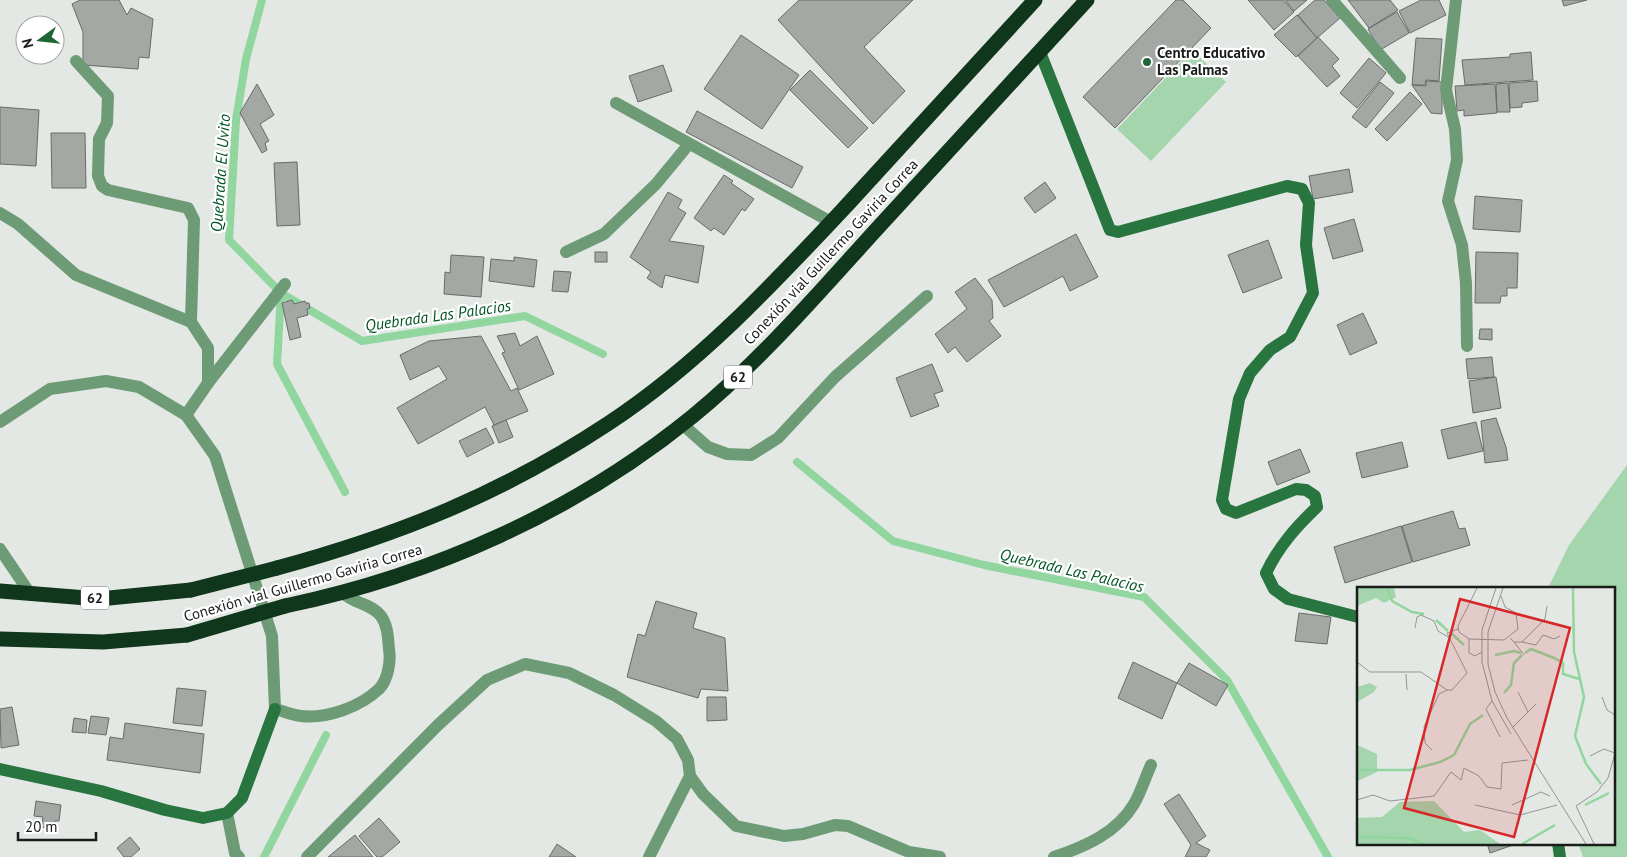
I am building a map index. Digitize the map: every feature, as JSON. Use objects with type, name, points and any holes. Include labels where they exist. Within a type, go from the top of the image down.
[{"type":"highway","name":"Conexión vial Guillermo Gaviria Correa","points":[[0,591],[99,599],[191,590],[348,549],[417,524],[484,496],[564,452],[611,422],[662,385],[711,344],[777,280],[1035,0]]},
{"type":"highway","name":"Conexión vial Guillermo Gaviria Correa","points":[[0,639],[103,642],[187,635],[285,606],[342,593],[418,570],[501,536],[563,504],[630,462],[682,424],[753,363],[1087,0]]},
{"type":"street","points":[[1332,0],[1400,78]]},
{"type":"street","points":[[1456,0],[1446,90],[1454,129],[1457,160],[1448,201],[1462,245],[1466,283],[1467,346]]},
{"type":"street","points":[[1040,52],[1110,230],[1118,232],[1286,186],[1302,190],[1309,203],[1306,245],[1313,293],[1290,337],[1270,350],[1250,373],[1239,398],[1222,500],[1226,509],[1236,512],[1296,489],[1306,490],[1315,496],[1317,507],[1290,533],[1274,555],[1266,573],[1274,589],[1288,599],[1357,617]]},
{"type":"street","points":[[76,61],[108,96],[109,115],[99,139],[98,176],[102,186],[108,190],[188,208],[192,213],[194,220],[191,322]]},
{"type":"street","points":[[616,103],[831,222]]},
{"type":"street","points":[[566,252],[604,234],[656,184],[689,144]]},
{"type":"street","points":[[0,213],[18,224],[76,275],[191,322],[208,348],[208,383]]},
{"type":"street","points":[[186,415],[208,383],[285,284]]},
{"type":"street","points":[[682,424],[708,447],[727,454],[751,455],[778,438],[836,377],[927,296]]},
{"type":"street","points":[[0,422],[50,389],[106,381],[138,387],[186,415],[215,456],[272,636],[275,709],[242,798],[227,813],[204,818],[165,810],[101,791],[0,769]]},
{"type":"street","points":[[0,549],[29,592]]},
{"type":"street","points":[[275,709],[301,716],[322,715],[350,708],[380,688],[391,662],[388,632],[381,616],[371,606],[349,599],[342,593]]},
{"type":"street","points":[[307,857],[438,724],[487,680],[525,664],[569,673],[614,695],[656,721],[677,739],[688,760],[690,776],[682,796],[649,857]]},
{"type":"street","points":[[1054,857],[1084,847],[1115,827],[1134,805],[1151,765]]},
{"type":"street","points":[[690,776],[704,794],[736,826],[784,836],[803,834],[835,825],[848,826],[909,852],[940,857]]},
{"type":"street","points":[[227,813],[236,853],[239,857]]},
{"type":"street","points":[[1558,844],[1560,857]]},
{"type":"green space","points":[[1192,50],[1226,82],[1151,161],[1117,129]]},
{"type":"green space","points":[[1627,465],[1627,857],[1583,857],[1578,844],[1614,844],[1614,587],[1548,587],[1569,545]]},
{"type":"building","points":[[80,0],[119,0],[127,15],[131,8],[153,19],[149,58],[139,57],[138,69],[83,65],[83,32],[72,4]]},
{"type":"building","points":[[799,0],[913,0],[864,47],[905,91],[873,124],[778,20]]},
{"type":"building","name":"Centro Educativo Las Palmas","points":[[1176,0],[1183,0],[1211,28],[1115,128],[1083,97]]},
{"type":"building","points":[[1248,0],[1283,0],[1294,12],[1274,30]]},
{"type":"building","points":[[1285,0],[1307,0],[1294,11]]},
{"type":"building","points":[[1315,0],[1324,0],[1340,18],[1317,38],[1298,15]]},
{"type":"building","points":[[1348,0],[1390,0],[1398,10],[1369,28]]},
{"type":"building","points":[[1421,0],[1439,0],[1446,15],[1410,33],[1399,11]]},
{"type":"building","points":[[1562,0],[1587,0],[1564,6]]},
{"type":"building","points":[[1397,12],[1409,33],[1380,50],[1368,29]]},
{"type":"building","points":[[1297,15],[1317,38],[1296,57],[1274,35]]},
{"type":"building","points":[[741,35],[799,75],[762,129],[704,89]]},
{"type":"building","points":[[1318,37],[1339,59],[1332,66],[1340,76],[1327,87],[1298,56]]},
{"type":"building","points":[[1416,38],[1442,39],[1439,81],[1426,80],[1425,85],[1412,85]]},
{"type":"building","points":[[1531,52],[1533,80],[1465,85],[1462,60],[1510,57],[1510,54]]},
{"type":"building","points":[[1369,58],[1386,73],[1357,108],[1340,93]]},
{"type":"building","points":[[663,65],[672,91],[638,102],[629,76]]},
{"type":"building","points":[[810,70],[868,128],[848,148],[790,90]]},
{"type":"building","points":[[1426,81],[1442,82],[1442,114],[1431,113],[1412,85],[1426,86]]},
{"type":"building","points":[[1537,81],[1538,101],[1522,103],[1522,107],[1510,108],[1509,83]]},
{"type":"building","points":[[1380,82],[1394,93],[1366,128],[1352,117]]},
{"type":"building","points":[[1508,83],[1510,112],[1497,112],[1496,84]]},
{"type":"building","points":[[257,84],[274,115],[260,124],[269,141],[265,143],[267,150],[262,153],[240,113]]},
{"type":"building","points":[[1495,84],[1497,113],[1464,116],[1464,110],[1457,111],[1455,86]]},
{"type":"building","points":[[1410,92],[1422,104],[1387,141],[1375,129]]},
{"type":"building","points":[[0,107],[39,110],[36,166],[0,164]]},
{"type":"building","points":[[697,111],[803,167],[792,188],[686,132]]},
{"type":"building","points":[[51,133],[85,133],[86,188],[52,188]]},
{"type":"building","points":[[297,162],[300,225],[277,226],[274,163]]},
{"type":"building","points":[[1349,169],[1353,192],[1313,199],[1309,176]]},
{"type":"building","points":[[724,175],[733,181],[731,183],[754,199],[745,211],[742,209],[724,235],[714,228],[711,231],[694,218]]},
{"type":"building","points":[[1045,182],[1056,198],[1035,213],[1024,198]]},
{"type":"building","points":[[668,192],[682,200],[678,208],[686,213],[669,241],[704,246],[698,283],[665,275],[662,288],[647,278],[651,272],[630,257]]},
{"type":"building","points":[[1475,196],[1522,200],[1520,232],[1473,229]]},
{"type":"building","points":[[1354,219],[1363,251],[1333,259],[1324,228]]},
{"type":"building","points":[[1076,234],[1098,277],[1070,291],[1063,276],[1004,307],[988,280]]},
{"type":"building","points":[[1268,240],[1282,278],[1243,293],[1228,255]]},
{"type":"building","points":[[595,252],[607,252],[607,262],[595,262]]},
{"type":"building","points":[[1476,252],[1518,253],[1517,288],[1507,288],[1507,296],[1501,296],[1500,303],[1475,303]]},
{"type":"building","points":[[451,255],[484,257],[481,297],[444,294],[445,272],[450,273]]},
{"type":"building","points":[[514,257],[537,260],[534,287],[489,281],[491,259],[514,261]]},
{"type":"building","points":[[554,271],[571,272],[568,292],[552,291]]},
{"type":"building","points":[[975,278],[992,300],[993,318],[989,321],[1001,336],[967,362],[955,347],[948,353],[935,334],[967,309],[955,292]]},
{"type":"building","points":[[292,300],[294,304],[305,301],[309,303],[310,308],[307,309],[308,315],[297,318],[301,337],[290,340],[282,303]]},
{"type":"building","points":[[1363,313],[1377,343],[1350,355],[1337,325]]},
{"type":"building","points":[[1480,329],[1492,329],[1492,340],[1479,339]]},
{"type":"building","points":[[515,333],[520,346],[537,336],[554,374],[519,390],[502,353],[505,352],[497,336]]},
{"type":"building","points":[[481,336],[511,391],[517,388],[528,411],[494,425],[485,407],[418,444],[397,408],[447,379],[439,366],[410,380],[400,355],[429,341]]},
{"type":"building","points":[[1492,357],[1494,377],[1468,379],[1466,359]]},
{"type":"building","points":[[932,364],[943,391],[934,394],[939,406],[911,417],[896,378]]},
{"type":"building","points":[[1496,377],[1501,408],[1473,413],[1469,381]]},
{"type":"building","points":[[1496,418],[1506,447],[1508,460],[1485,463],[1481,421]]},
{"type":"building","points":[[506,420],[513,437],[499,443],[492,426]]},
{"type":"building","points":[[1476,422],[1483,451],[1448,459],[1441,430]]},
{"type":"building","points":[[486,428],[494,443],[467,457],[459,441]]},
{"type":"building","points":[[1402,442],[1408,467],[1362,478],[1356,453]]},
{"type":"building","points":[[1300,449],[1310,472],[1277,485],[1268,462]]},
{"type":"building","points":[[1453,511],[1459,529],[1465,528],[1470,545],[1413,562],[1402,526]]},
{"type":"building","points":[[1401,526],[1412,562],[1345,583],[1334,547]]},
{"type":"building","points":[[656,601],[697,613],[693,628],[725,638],[728,691],[701,689],[698,698],[627,677],[638,634],[645,636]]},
{"type":"building","points":[[1299,613],[1331,617],[1327,644],[1295,641]]},
{"type":"building","points":[[1133,662],[1177,683],[1162,719],[1118,698]]},
{"type":"building","points":[[1189,663],[1228,685],[1216,706],[1177,683]]},
{"type":"building","points":[[177,688],[206,691],[202,726],[173,723]]},
{"type":"building","points":[[707,697],[726,697],[727,720],[707,721]]},
{"type":"building","points":[[12,707],[19,745],[1,748],[0,709]]},
{"type":"building","points":[[91,716],[109,718],[106,735],[88,733]]},
{"type":"building","points":[[74,718],[87,720],[86,733],[72,732]]},
{"type":"building","points":[[125,723],[204,734],[200,773],[107,760],[110,737],[123,739]]},
{"type":"building","points":[[1179,794],[1206,836],[1196,843],[1210,850],[1206,857],[1185,857],[1191,845],[1164,804]]},
{"type":"building","points":[[36,801],[61,805],[59,821],[55,821],[54,829],[41,827],[43,817],[34,816]]},
{"type":"building","points":[[379,818],[400,842],[382,857],[377,857],[359,836]]},
{"type":"building","points":[[355,835],[373,857],[328,857]]},
{"type":"building","points":[[130,837],[140,849],[131,857],[124,857],[117,848]]},
{"type":"building","points":[[557,844],[576,857],[549,857]]},
{"type":"building","points":[[1487,844],[1516,844],[1490,853]]},
{"type":"waterway","name":"Quebrada El Uvito","points":[[262,0],[246,59],[236,120],[229,240],[281,293],[277,364],[345,492]]},
{"type":"waterway","name":"Quebrada Las Palacios","points":[[281,293],[362,341],[525,316],[603,354]]},
{"type":"waterway","name":"Quebrada Las Palacios","points":[[797,462],[893,541],[984,565],[1144,597],[1227,680],[1328,857]]},
{"type":"waterway","name":"Quebrada El Uvito","points":[[264,857],[326,735]]},
{"type":"place","name":"Centro Educativo Las Palmas","points":[[1147,62]]}]
